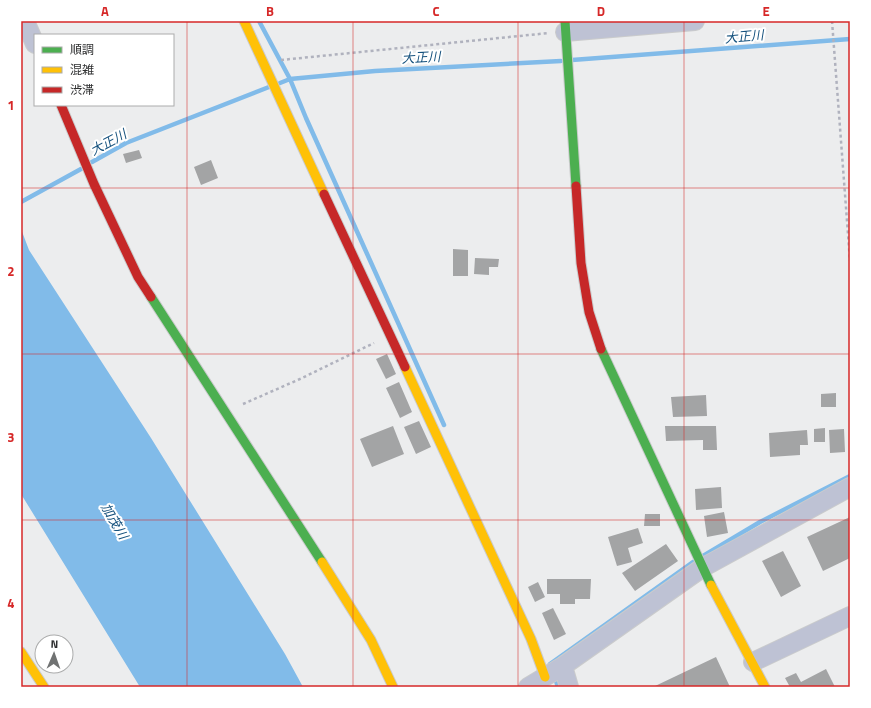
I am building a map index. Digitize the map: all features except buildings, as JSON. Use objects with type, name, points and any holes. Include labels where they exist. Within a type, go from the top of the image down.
[{"type":"street","points":[[25,21],[34,42]]},
{"type":"street","points":[[244,21],[531,639],[545,677]]},
{"type":"street","points":[[696,21],[565,26],[581,263],[589,312],[605,360],[702,568],[765,687]]},
{"type":"street","points":[[61,106],[94,184],[138,277],[371,640],[392,687]]},
{"type":"street","points":[[528,687],[563,666],[702,568],[850,487]]},
{"type":"street","points":[[753,662],[850,616]]},
{"type":"street","points":[[21,652],[44,687]]},
{"type":"street","points":[[563,666],[569,687]]},
{"type":"path","points":[[832,21],[850,261]]},
{"type":"path","points":[[263,62],[565,26]]},
{"type":"path","points":[[226,412],[300,379],[390,335]]},
{"type":"water","name":"加茂川","points":[[21,229],[29,250],[151,438],[285,654],[303,687],[140,687],[21,494]]},
{"type":"waterway","points":[[259,21],[290,79],[306,118],[444,425]]},
{"type":"waterway","name":"大正川","points":[[572,60],[850,39]]},
{"type":"waterway","name":"大正川","points":[[280,83],[290,79],[375,71],[561,61]]},
{"type":"waterway","name":"大正川","points":[[92,162],[126,143],[269,87]]},
{"type":"waterway","name":"大正川","points":[[21,202],[81,169]]},
{"type":"waterway","points":[[703,556],[760,522],[850,476]]},
{"type":"waterway","points":[[550,664],[693,562]]},
{"type":"waterway","points":[[554,675],[558,687]]},
{"type":"traffic: fast","points":[[565,21],[576,186]]},
{"type":"traffic: fast","points":[[151,297],[322,562]]},
{"type":"traffic: fast","points":[[601,349],[711,585]]},
{"type":"traffic: slow","points":[[244,21],[324,194]]},
{"type":"traffic: slow","points":[[405,367],[531,639],[545,677]]},
{"type":"traffic: slow","points":[[322,562],[371,640],[393,687]]},
{"type":"traffic: slow","points":[[711,585],[765,687]]},
{"type":"traffic: slow","points":[[21,652],[44,687]]},
{"type":"traffic: jam","points":[[61,106],[94,184],[138,277],[151,297]]},
{"type":"traffic: jam","points":[[576,186],[581,263],[589,312],[601,349]]},
{"type":"traffic: jam","points":[[324,194],[405,367]]}]
